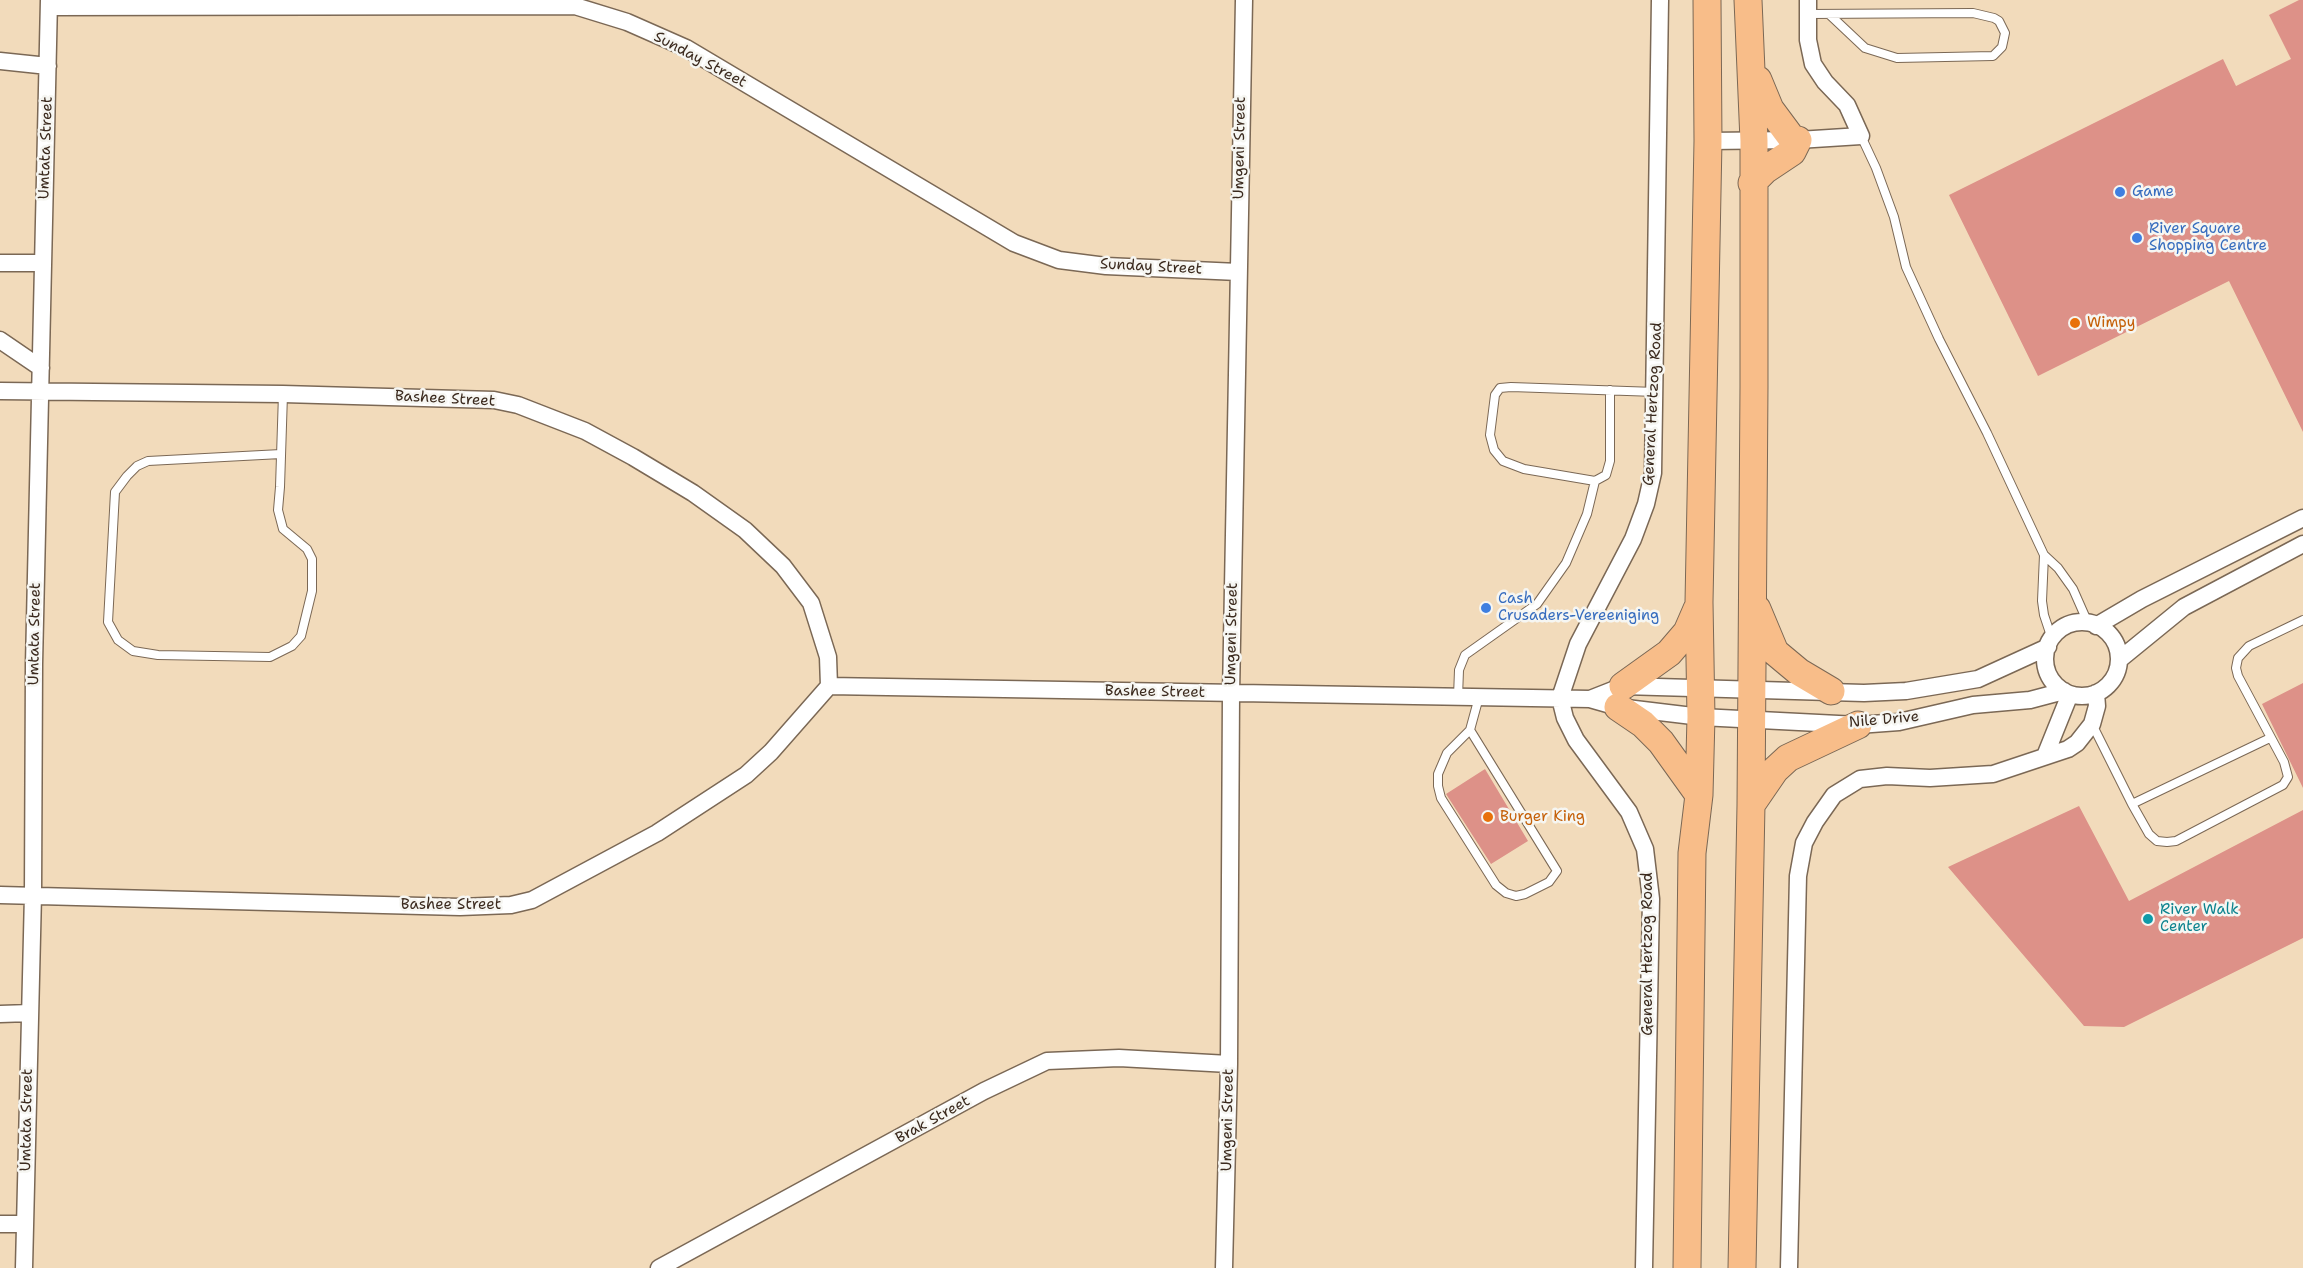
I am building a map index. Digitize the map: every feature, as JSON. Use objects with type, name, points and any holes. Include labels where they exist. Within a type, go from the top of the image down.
[{"type":"main road","points":[[1687,1268],[1692,853],[1699,795],[1701,717],[1699,602],[1708,141],[1707,0]]},
{"type":"main road","points":[[1742,1268],[1751,805],[1754,386],[1752,183],[1754,141],[1749,0]]},
{"type":"main road","points":[[1751,69],[1770,109],[1796,140],[1792,152],[1765,170],[1752,183]]},
{"type":"main road","points":[[1751,590],[1765,633],[1775,652],[1799,672],[1831,691]]},
{"type":"main road","points":[[1699,602],[1687,632],[1675,647],[1620,697],[1635,718],[1661,742],[1699,795]]},
{"type":"main road","points":[[1751,805],[1775,770],[1788,758],[1858,725]]},
{"type":"street","name":"Umgeni Street","points":[[1224,1268],[1229,1064],[1231,693],[1244,0]]},
{"type":"street","name":"General Hertzog Road","points":[[1644,1268],[1651,899],[1646,856],[1629,812],[1576,740],[1565,718],[1560,698],[1578,644],[1633,539],[1646,504],[1653,473],[1656,392],[1660,0]]},
{"type":"street","name":"Sunday Street","points":[[49,4],[575,6],[627,22],[686,48],[1014,243],[1059,260],[1106,266],[1238,272]]},
{"type":"street","name":"Umtata Street","points":[[24,1268],[33,894],[33,664],[49,4]]},
{"type":"street","points":[[1708,141],[1796,140],[1861,136],[1847,105],[1813,64],[1808,40],[1808,7]]},
{"type":"street","points":[[0,61],[48,66]]},
{"type":"street","points":[[0,263],[41,263]]},
{"type":"street","points":[[0,340],[41,368]]},
{"type":"street","name":"Bashee Street","points":[[0,391],[283,394],[494,400],[518,405],[585,431],[693,493],[745,530],[783,566],[811,603],[828,657],[829,686],[771,752],[746,775],[657,832],[532,900],[511,904],[460,907],[33,894],[0,895]]},
{"type":"street","name":"Nile Drive","points":[[1700,687],[1864,693],[1906,692],[1959,683],[1993,674],[2050,643],[2067,626],[2092,624],[2303,518]]},
{"type":"street","points":[[1789,1268],[1798,876],[1801,855],[1810,831],[1834,795],[1860,779],[1887,776],[1930,778],[1993,774],[2058,753],[2077,743],[2092,724],[2097,706],[2096,693],[2112,680],[2119,660],[2184,607],[2303,544]]},
{"type":"street","points":[[2092,624],[2112,638],[2119,660]]},
{"type":"street","points":[[2045,756],[2067,692],[2049,673],[2046,662],[2050,643]]},
{"type":"street","name":"Bashee Street","points":[[829,686],[1590,699],[1700,687]]},
{"type":"street","name":"Nile Drive","points":[[1701,717],[1858,725],[1899,722],[1973,705],[2030,700],[2067,692],[2082,696],[2096,693]]},
{"type":"street","name":"Bashee Street","points":[[1620,697],[1701,717]]},
{"type":"street","points":[[0,1014],[30,1012]]},
{"type":"street","name":"Brak Street","points":[[659,1268],[984,1091],[1047,1061],[1119,1058],[1229,1064]]},
{"type":"street","points":[[0,1224],[25,1224]]},
{"type":"lane","points":[[1808,7],[1830,15],[1973,13],[2000,21],[2005,33],[2002,47],[1993,56],[1897,58],[1864,48],[1830,15]]},
{"type":"lane","points":[[1861,136],[1876,168],[1894,217],[1906,267],[2044,555],[2073,589],[2092,624]]},
{"type":"lane","points":[[1610,390],[1610,461],[1606,475],[1595,482],[1524,469],[1503,461],[1494,450],[1490,435],[1495,395],[1500,388],[1511,387],[1610,390],[1656,392]]},
{"type":"lane","points":[[281,454],[148,461],[137,466],[127,476],[115,492],[109,598],[108,622],[118,640],[133,651],[158,655],[270,657],[297,641],[306,624],[312,591],[312,559],[307,549],[283,530],[278,510],[281,454],[283,394]]},
{"type":"lane","points":[[1458,697],[1459,670],[1465,655],[1537,604],[1566,563],[1587,514],[1595,482]]},
{"type":"lane","points":[[2044,555],[2042,600],[2050,643]]},
{"type":"lane","points":[[2092,724],[2144,828],[2157,841],[2176,841],[2283,785],[2288,777],[2284,762],[2238,676],[2238,658],[2249,646],[2303,620]]},
{"type":"lane","points":[[1470,730],[1557,871],[1550,882],[1525,894],[1516,896],[1506,893],[1497,885],[1441,798],[1438,774],[1447,753],[1470,730],[1479,697]]},
{"type":"lane","points":[[2132,804],[2270,738]]},
{"type":"building","name":"River Square Shopping Centre","points":[[2303,0],[2303,432],[2229,281],[2038,376],[1949,195],[2223,59],[2236,86],[2291,59],[2269,15]]},
{"type":"building","points":[[2303,683],[2303,788],[2262,704]]},
{"type":"building","name":"Burger King","points":[[1485,769],[1528,841],[1491,864],[1446,794]]},
{"type":"building","name":"River Walk Center","points":[[2079,806],[2129,901],[2303,810],[2303,938],[2124,1027],[2084,1026],[1948,867]]},
{"type":"place","name":"Game","points":[[2120,192]]},
{"type":"place","name":"River Square Shopping Centre","points":[[2137,238]]},
{"type":"place","name":"Wimpy","points":[[2075,323]]},
{"type":"place","name":"Cash Crusaders-Vereeniging","points":[[1486,608]]},
{"type":"place","name":"Burger King","points":[[1488,817]]},
{"type":"place","name":"River Walk Center","points":[[2148,919]]}]
